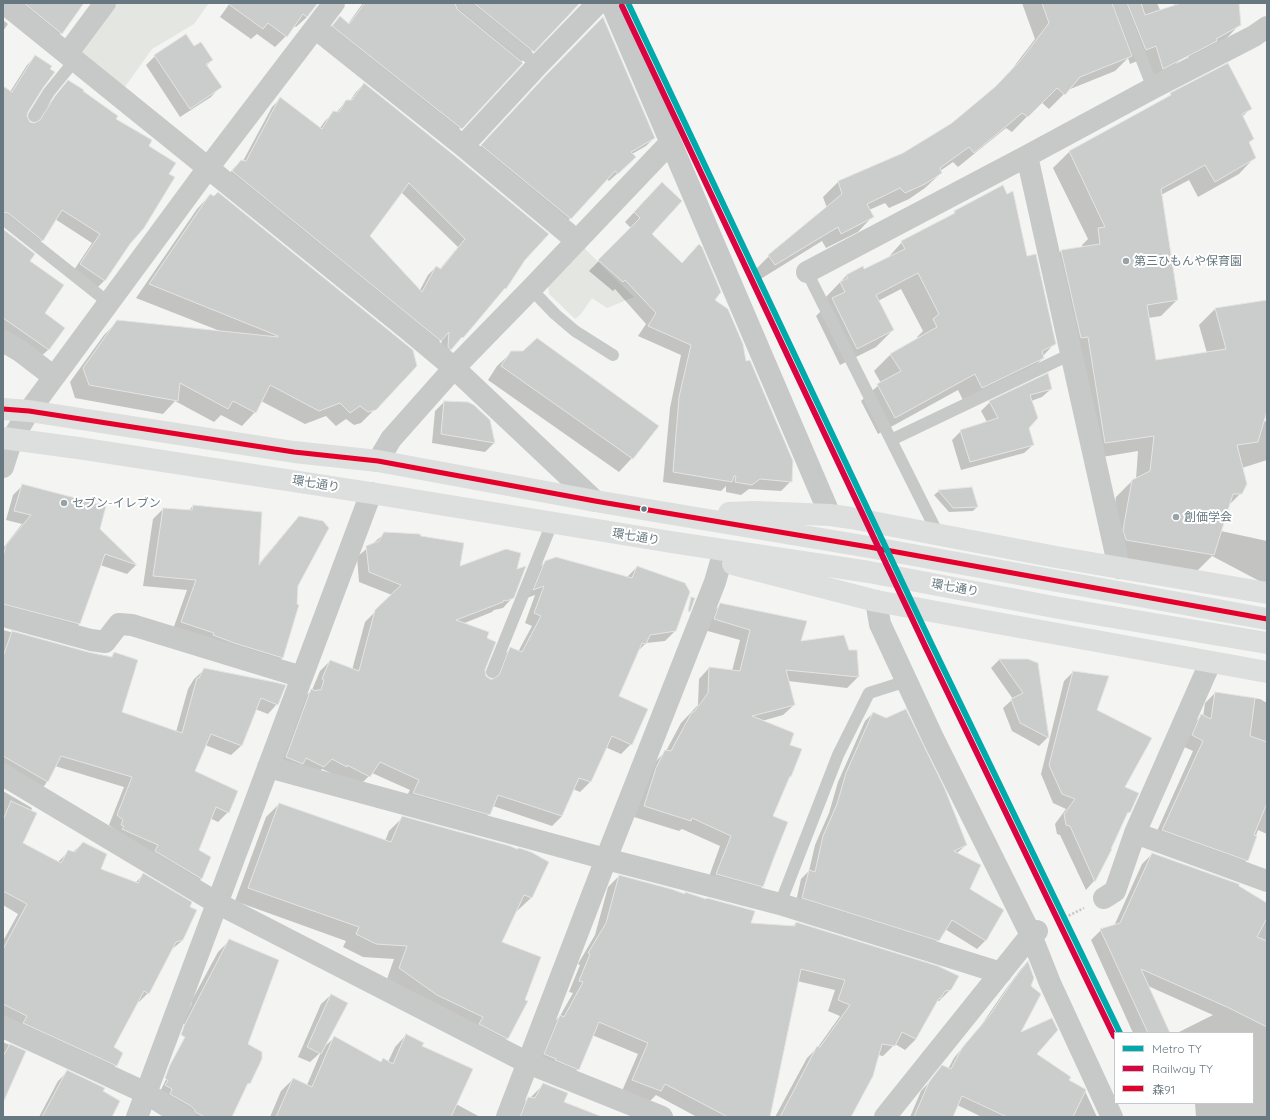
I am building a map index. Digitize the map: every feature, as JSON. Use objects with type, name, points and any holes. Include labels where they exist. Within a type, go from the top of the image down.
[{"type":"main road","name":"環七通り","points":[[3,409],[28,411],[286,451],[378,461],[595,501],[869,547],[1260,618]]},
{"type":"main road","name":"環七通り","points":[[7,438],[371,493],[671,542],[869,572],[1059,608],[1259,641]]},
{"type":"main road","points":[[676,514],[755,512],[840,517],[1056,557],[1267,593]]},
{"type":"main road","points":[[671,542],[721,561],[876,601],[1210,663],[1267,672]]},
{"type":"street","points":[[4,3],[454,368],[595,501]]},
{"type":"street","points":[[71,57],[106,3]]},
{"type":"street","points":[[3,467],[7,438],[54,377],[208,168],[334,3]]},
{"type":"street","points":[[463,146],[598,3]]},
{"type":"street","points":[[611,3],[670,143],[840,517]]},
{"type":"street","points":[[807,272],[1254,36],[1267,27]]},
{"type":"street","points":[[315,28],[463,146],[577,241]]},
{"type":"street","points":[[378,461],[391,439],[454,368],[532,289],[670,143]]},
{"type":"street","points":[[1027,156],[1118,568]]},
{"type":"street","points":[[3,341],[20,351],[54,377]]},
{"type":"street","points":[[137,1117],[371,493]]},
{"type":"street","points":[[507,1117],[606,859],[715,582],[721,561]]},
{"type":"street","points":[[876,601],[880,624],[973,819],[1034,933],[1050,983],[1112,1117]]},
{"type":"street","points":[[3,616],[91,640],[105,642],[119,624],[132,625],[302,677]]},
{"type":"street","points":[[1104,898],[1115,890],[1135,833],[1210,663]]},
{"type":"street","points":[[268,767],[606,859],[780,904],[1001,973]]},
{"type":"street","points":[[3,775],[217,903],[528,1062],[662,1117]]},
{"type":"street","points":[[1135,833],[1267,881]]},
{"type":"street","points":[[886,1117],[1034,933]]},
{"type":"street","points":[[3,1027],[146,1093],[184,1117]]},
{"type":"lane","points":[[462,3],[538,65]]},
{"type":"lane","points":[[1119,3],[1153,88]]},
{"type":"lane","points":[[34,116],[71,57]]},
{"type":"lane","points":[[3,219],[109,303]]},
{"type":"lane","points":[[807,272],[938,534]]},
{"type":"lane","points":[[532,289],[555,314],[575,331],[613,355]]},
{"type":"lane","points":[[891,440],[1071,354]]},
{"type":"lane","points":[[492,672],[552,523]]},
{"type":"lane","points":[[780,904],[838,755],[869,694],[907,681]]},
{"type":"path","points":[[1034,933],[1104,898]]},
{"type":"shaded area","points":[[110,3],[209,3],[194,24],[152,49],[122,91],[76,53]]},
{"type":"shaded area","points":[[581,245],[634,297],[607,308],[592,298],[581,314],[575,319],[549,294],[548,282]]},
{"type":"building","points":[[24,3],[84,3],[62,34]]},
{"type":"building","points":[[227,3],[318,3],[307,17],[303,14],[287,37],[268,23],[263,29]]},
{"type":"building","points":[[365,3],[455,3],[457,9],[523,63],[462,129],[332,26],[340,16],[349,24]]},
{"type":"building","points":[[474,3],[578,3],[579,4],[534,52]]},
{"type":"building","points":[[1042,3],[1112,3],[1132,56],[1080,77],[1065,95],[1057,88],[1028,117],[1022,113],[974,153],[969,147],[940,168],[942,173],[925,184],[905,193],[900,188],[867,204],[874,217],[841,234],[838,227],[775,265],[768,255],[842,194],[838,181],[903,153],[952,123],[995,87],[1021,60],[1049,23]]},
{"type":"building","points":[[1127,3],[1141,3],[1145,15],[1181,3],[1239,3],[1241,25],[1216,39],[1217,41],[1163,69],[1156,46],[1146,50]]},
{"type":"building","points":[[603,17],[655,138],[631,152],[636,157],[618,174],[615,171],[571,219],[481,145],[547,74]]},
{"type":"building","points":[[186,34],[194,46],[201,42],[213,60],[206,64],[222,87],[190,109],[154,55]]},
{"type":"building","points":[[35,55],[52,66],[50,69],[55,72],[28,112],[27,116],[30,122],[34,123],[40,120],[55,96],[68,80],[84,90],[83,91],[118,116],[116,119],[152,140],[149,146],[176,163],[169,174],[175,177],[144,228],[130,244],[105,281],[80,264],[100,234],[62,210],[43,241],[8,213],[3,212],[3,86],[12,92]]},
{"type":"building","points":[[1228,63],[1252,109],[1242,114],[1254,139],[1249,142],[1256,158],[1215,182],[1205,165],[1161,189],[1178,300],[1147,305],[1156,360],[1226,349],[1215,308],[1267,300],[1267,411],[1258,442],[1237,445],[1247,484],[1242,494],[1233,494],[1214,555],[1126,540],[1123,530],[1132,480],[1150,471],[1154,436],[1105,443],[1088,337],[1081,338],[1061,250],[1100,244],[1098,228],[1105,227],[1069,151],[1171,95],[1170,93]]},
{"type":"building","points":[[364,83],[549,234],[525,260],[506,289],[505,288],[451,350],[448,347],[449,332],[441,341],[232,171],[241,160],[246,161],[280,97],[322,129],[333,111],[339,112],[346,100],[352,100]],"holes":[[[409,183],[465,239],[441,269],[436,266],[422,292],[370,236]]]},
{"type":"building","points":[[662,182],[682,201],[652,234],[682,263],[699,244],[702,247],[721,292],[715,300],[728,309],[743,344],[746,361],[750,360],[793,461],[792,482],[760,479],[752,485],[735,482],[736,476],[734,476],[732,482],[673,472],[679,397],[691,345],[648,326],[656,313],[625,280],[623,282],[598,260],[640,218],[634,212]]},
{"type":"building","points":[[1003,185],[1007,194],[1013,191],[1027,256],[1036,254],[1056,344],[1042,351],[1044,358],[982,388],[975,374],[895,418],[877,384],[901,371],[890,354],[937,327],[933,319],[939,314],[918,273],[876,295],[894,330],[857,349],[832,298],[845,292],[840,282],[848,278],[846,275],[863,266],[864,269],[905,249],[901,241],[955,213],[954,211]]},
{"type":"building","points":[[218,192],[413,350],[417,366],[376,410],[368,412],[360,406],[350,413],[340,403],[319,411],[270,385],[256,413],[233,401],[228,409],[180,383],[178,401],[89,385],[83,368],[117,320],[278,337],[149,284],[210,194],[214,196]]},
{"type":"building","points":[[3,229],[35,254],[30,261],[64,285],[45,313],[65,328],[49,350],[3,318]]},
{"type":"building","points":[[537,338],[659,426],[633,459],[501,366],[511,351],[523,351]]},
{"type":"building","points":[[1048,373],[1052,389],[1030,395],[1038,418],[1029,428],[1034,445],[970,462],[960,430],[998,418],[989,401]]},
{"type":"building","points":[[444,401],[468,402],[474,405],[490,420],[495,443],[441,434]]},
{"type":"building","points":[[22,484],[106,506],[100,529],[137,565],[105,554],[80,624],[3,604],[3,557],[6,545],[31,515],[14,511]]},
{"type":"building","points":[[972,487],[978,507],[953,508],[938,490]]},
{"type":"building","points":[[193,505],[262,512],[259,565],[299,516],[323,521],[329,528],[298,586],[297,604],[299,605],[283,658],[234,643],[213,635],[214,633],[181,622],[196,580],[153,576],[163,508],[192,510]]},
{"type":"building","points":[[384,532],[420,534],[421,536],[464,543],[460,566],[506,549],[521,553],[517,569],[526,566],[514,598],[506,601],[504,600],[503,602],[456,620],[489,632],[487,638],[496,642],[485,670],[486,676],[490,679],[493,679],[499,675],[510,647],[522,652],[541,616],[534,613],[544,586],[533,590],[545,561],[556,557],[632,578],[637,566],[685,583],[690,592],[676,631],[650,635],[646,644],[642,643],[619,696],[648,709],[632,745],[612,736],[591,782],[579,778],[562,816],[498,795],[490,815],[413,793],[419,780],[380,762],[370,777],[332,759],[324,767],[306,758],[303,764],[286,757],[311,689],[316,691],[321,690],[324,680],[322,679],[330,660],[359,671],[375,610],[401,585],[369,572],[366,546],[379,541]]},
{"type":"building","points":[[691,597],[695,598],[690,612],[688,611]]},
{"type":"building","points":[[720,603],[807,621],[801,641],[844,635],[849,650],[857,650],[859,677],[786,670],[795,705],[752,716],[794,733],[790,745],[802,749],[773,816],[788,822],[763,887],[716,874],[731,836],[692,818],[691,821],[644,806],[656,768],[665,750],[671,751],[692,712],[694,712],[708,693],[709,667],[740,671],[750,630],[714,619]]},
{"type":"building","points":[[12,631],[88,652],[112,657],[114,652],[138,660],[122,712],[182,733],[197,678],[199,678],[204,668],[286,685],[278,705],[261,698],[242,746],[211,734],[195,771],[238,791],[229,813],[216,807],[199,850],[211,857],[202,879],[155,851],[158,845],[122,829],[124,826],[121,825],[123,820],[117,815],[132,777],[61,756],[48,782],[3,756],[3,657]]},
{"type":"building","points":[[999,659],[1028,659],[1038,663],[1049,738],[1020,723],[1011,699],[1023,693]]},
{"type":"building","points":[[1073,671],[1109,676],[1097,710],[1152,738],[1125,787],[1139,793],[1130,813],[1128,812],[1112,849],[1095,882],[1070,826],[1066,825],[1064,814],[1075,799],[1062,794],[1049,765]]},
{"type":"building","points":[[1215,692],[1255,698],[1250,736],[1267,742],[1267,803],[1254,835],[1257,836],[1248,861],[1162,830],[1203,741],[1192,735],[1201,714],[1211,719]]},
{"type":"building","points":[[906,709],[945,789],[967,845],[954,851],[981,865],[970,889],[1004,910],[986,941],[952,920],[939,941],[802,898],[809,870],[815,872],[823,836],[837,804],[846,773],[873,712],[886,718]]},
{"type":"building","points":[[11,801],[37,813],[23,843],[61,863],[68,850],[75,852],[83,842],[107,854],[101,869],[138,883],[143,873],[192,902],[190,907],[197,910],[183,940],[176,942],[149,994],[144,991],[114,1047],[123,1053],[117,1066],[23,1023],[27,1016],[3,1004],[3,949],[27,904],[3,891],[3,820]]},
{"type":"building","points":[[279,803],[391,842],[402,816],[517,849],[519,848],[531,852],[549,862],[532,898],[524,895],[502,942],[541,957],[525,1000],[528,1001],[508,1039],[479,1024],[483,1017],[437,995],[399,968],[407,946],[376,944],[356,934],[359,927],[248,888]]},
{"type":"building","points":[[1152,853],[1239,884],[1239,886],[1267,903],[1267,918],[1257,937],[1267,941],[1267,1027],[1227,1007],[1141,969],[1170,1032],[1148,1032],[1100,929],[1120,923]]},
{"type":"building","points":[[619,875],[685,894],[685,892],[706,899],[707,898],[755,911],[751,923],[795,926],[796,922],[938,966],[959,976],[951,990],[945,991],[940,999],[939,998],[916,1039],[902,1032],[895,1046],[882,1044],[873,1076],[851,1117],[780,1117],[817,1046],[820,1047],[850,1005],[838,1000],[845,980],[801,969],[770,1117],[728,1117],[665,1084],[661,1091],[632,1080],[648,1043],[599,1022],[579,1070],[544,1054],[560,1015],[564,1017],[583,982],[579,981],[590,954],[588,953],[606,923]]},
{"type":"building","points":[[229,939],[279,960],[248,1044],[262,1052],[262,1059],[250,1084],[248,1083],[232,1117],[205,1117],[195,1112],[191,1106],[170,1094],[172,1089],[165,1085],[168,1081],[165,1078],[170,1065],[185,1037],[181,1035],[184,1026]]},
{"type":"building","points":[[1028,961],[1034,978],[1031,986],[1041,994],[1021,1032],[1052,1018],[1058,1030],[1037,1054],[1071,1077],[1069,1080],[1086,1090],[1073,1117],[1007,1117],[962,1096],[953,1117],[914,1117],[929,1082],[942,1065],[951,1069],[962,1048],[990,1015]]},
{"type":"building","points":[[331,994],[348,1003],[321,1054],[307,1047]]},
{"type":"building","points":[[406,1034],[424,1043],[422,1046],[473,1069],[451,1117],[276,1117],[293,1078],[312,1087],[334,1036],[381,1062],[383,1058],[393,1064]]},
{"type":"building","points":[[10,1044],[26,1051],[3,1103],[3,1056]]},
{"type":"building","points":[[67,1070],[105,1088],[103,1091],[120,1101],[112,1117],[42,1117]]},
{"type":"building","points":[[543,1083],[568,1093],[564,1102],[600,1116],[520,1117],[528,1097],[535,1098]]},
{"type":"metro line","name":"TY","points":[[628,3],[932,645],[1120,1032]]},
{"type":"rail line","name":"TY","points":[[622,6],[926,648],[1114,1036]]},
{"type":"transit line","name":"森91","points":[[3,409],[29,411],[294,452],[378,461],[595,501],[869,547],[1267,619]]},
{"type":"place","name":"第三ひもんや保育園","points":[[1126,261]]},
{"type":"place","name":"セブン-イレブン","points":[[64,503]]},
{"type":"place","name":"創価学会","points":[[1176,517]]}]
